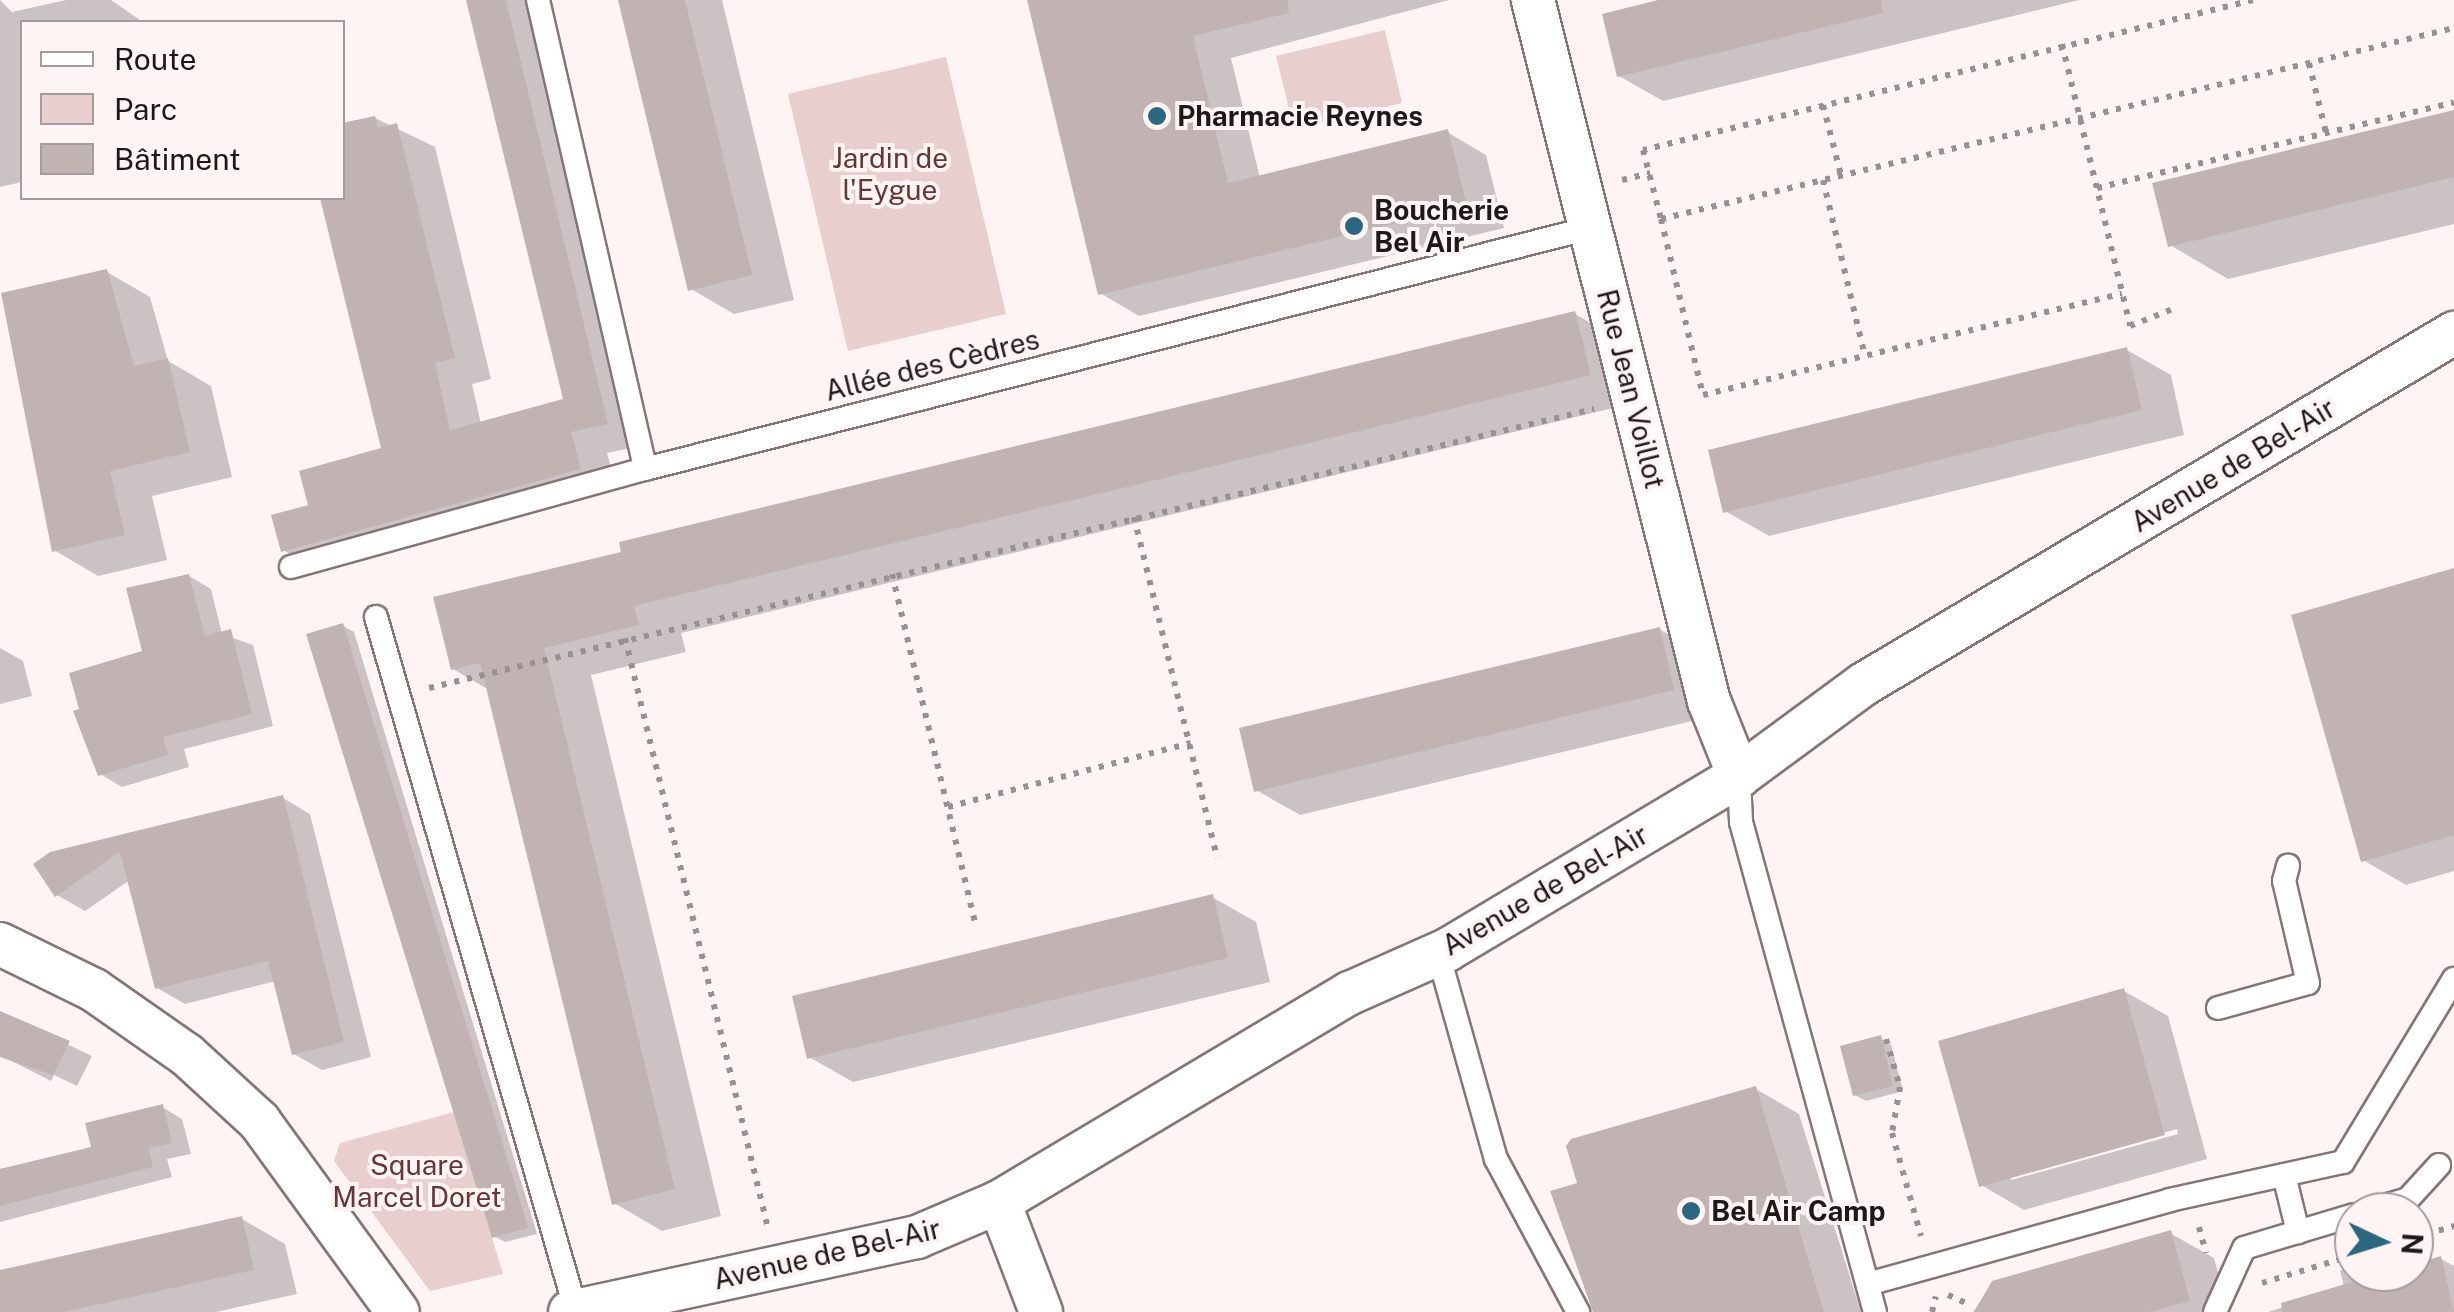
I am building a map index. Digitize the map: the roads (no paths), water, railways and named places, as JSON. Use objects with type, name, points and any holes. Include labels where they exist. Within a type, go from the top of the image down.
[{"type":"street","name":"Rue Jean Voillot","points":[[1533,0],[1709,700],[1739,776]]},
{"type":"street","name":"Avenue de Bel-Air","points":[[573,1311],[917,1237],[999,1202],[1350,993],[1438,953],[1739,776],[1864,684],[2454,333]]},
{"type":"street","points":[[0,944],[94,990],[187,1055],[259,1121],[398,1312]]},
{"type":"street","points":[[999,1202],[1041,1312]]},
{"type":"lane","points":[[538,0],[645,469]]},
{"type":"lane","name":"Allée des Cèdres","points":[[291,567],[645,469],[1590,228]]},
{"type":"lane","name":"Avenue de Bel-Air","points":[[376,617],[573,1311]]},
{"type":"lane","points":[[1739,776],[1741,822],[1876,1312]]},
{"type":"lane","points":[[2218,1008],[2308,983],[2284,881],[2288,866]]},
{"type":"lane","points":[[1438,953],[1496,1159],[1578,1312]]},
{"type":"lane","points":[[1868,1284],[2343,1162],[2454,979]]},
{"type":"lane","points":[[2414,1192],[2439,1164]]},
{"type":"lane","points":[[2284,1175],[2298,1232]]},
{"type":"lane","points":[[2219,1303],[2244,1248],[2334,1221]]},
{"type":"place","name":"Pharmacie Reynes","points":[[1157,116]]},
{"type":"place","name":"Boucherie Bel Air","points":[[1354,226]]},
{"type":"place","name":"Bel Air Camp","points":[[1691,1211]]},
{"type":"park label","name":"Jardin de l'Eygue","points":[[890,174]]},
{"type":"park label","name":"Square Marcel Doret","points":[[417,1181]]}]
